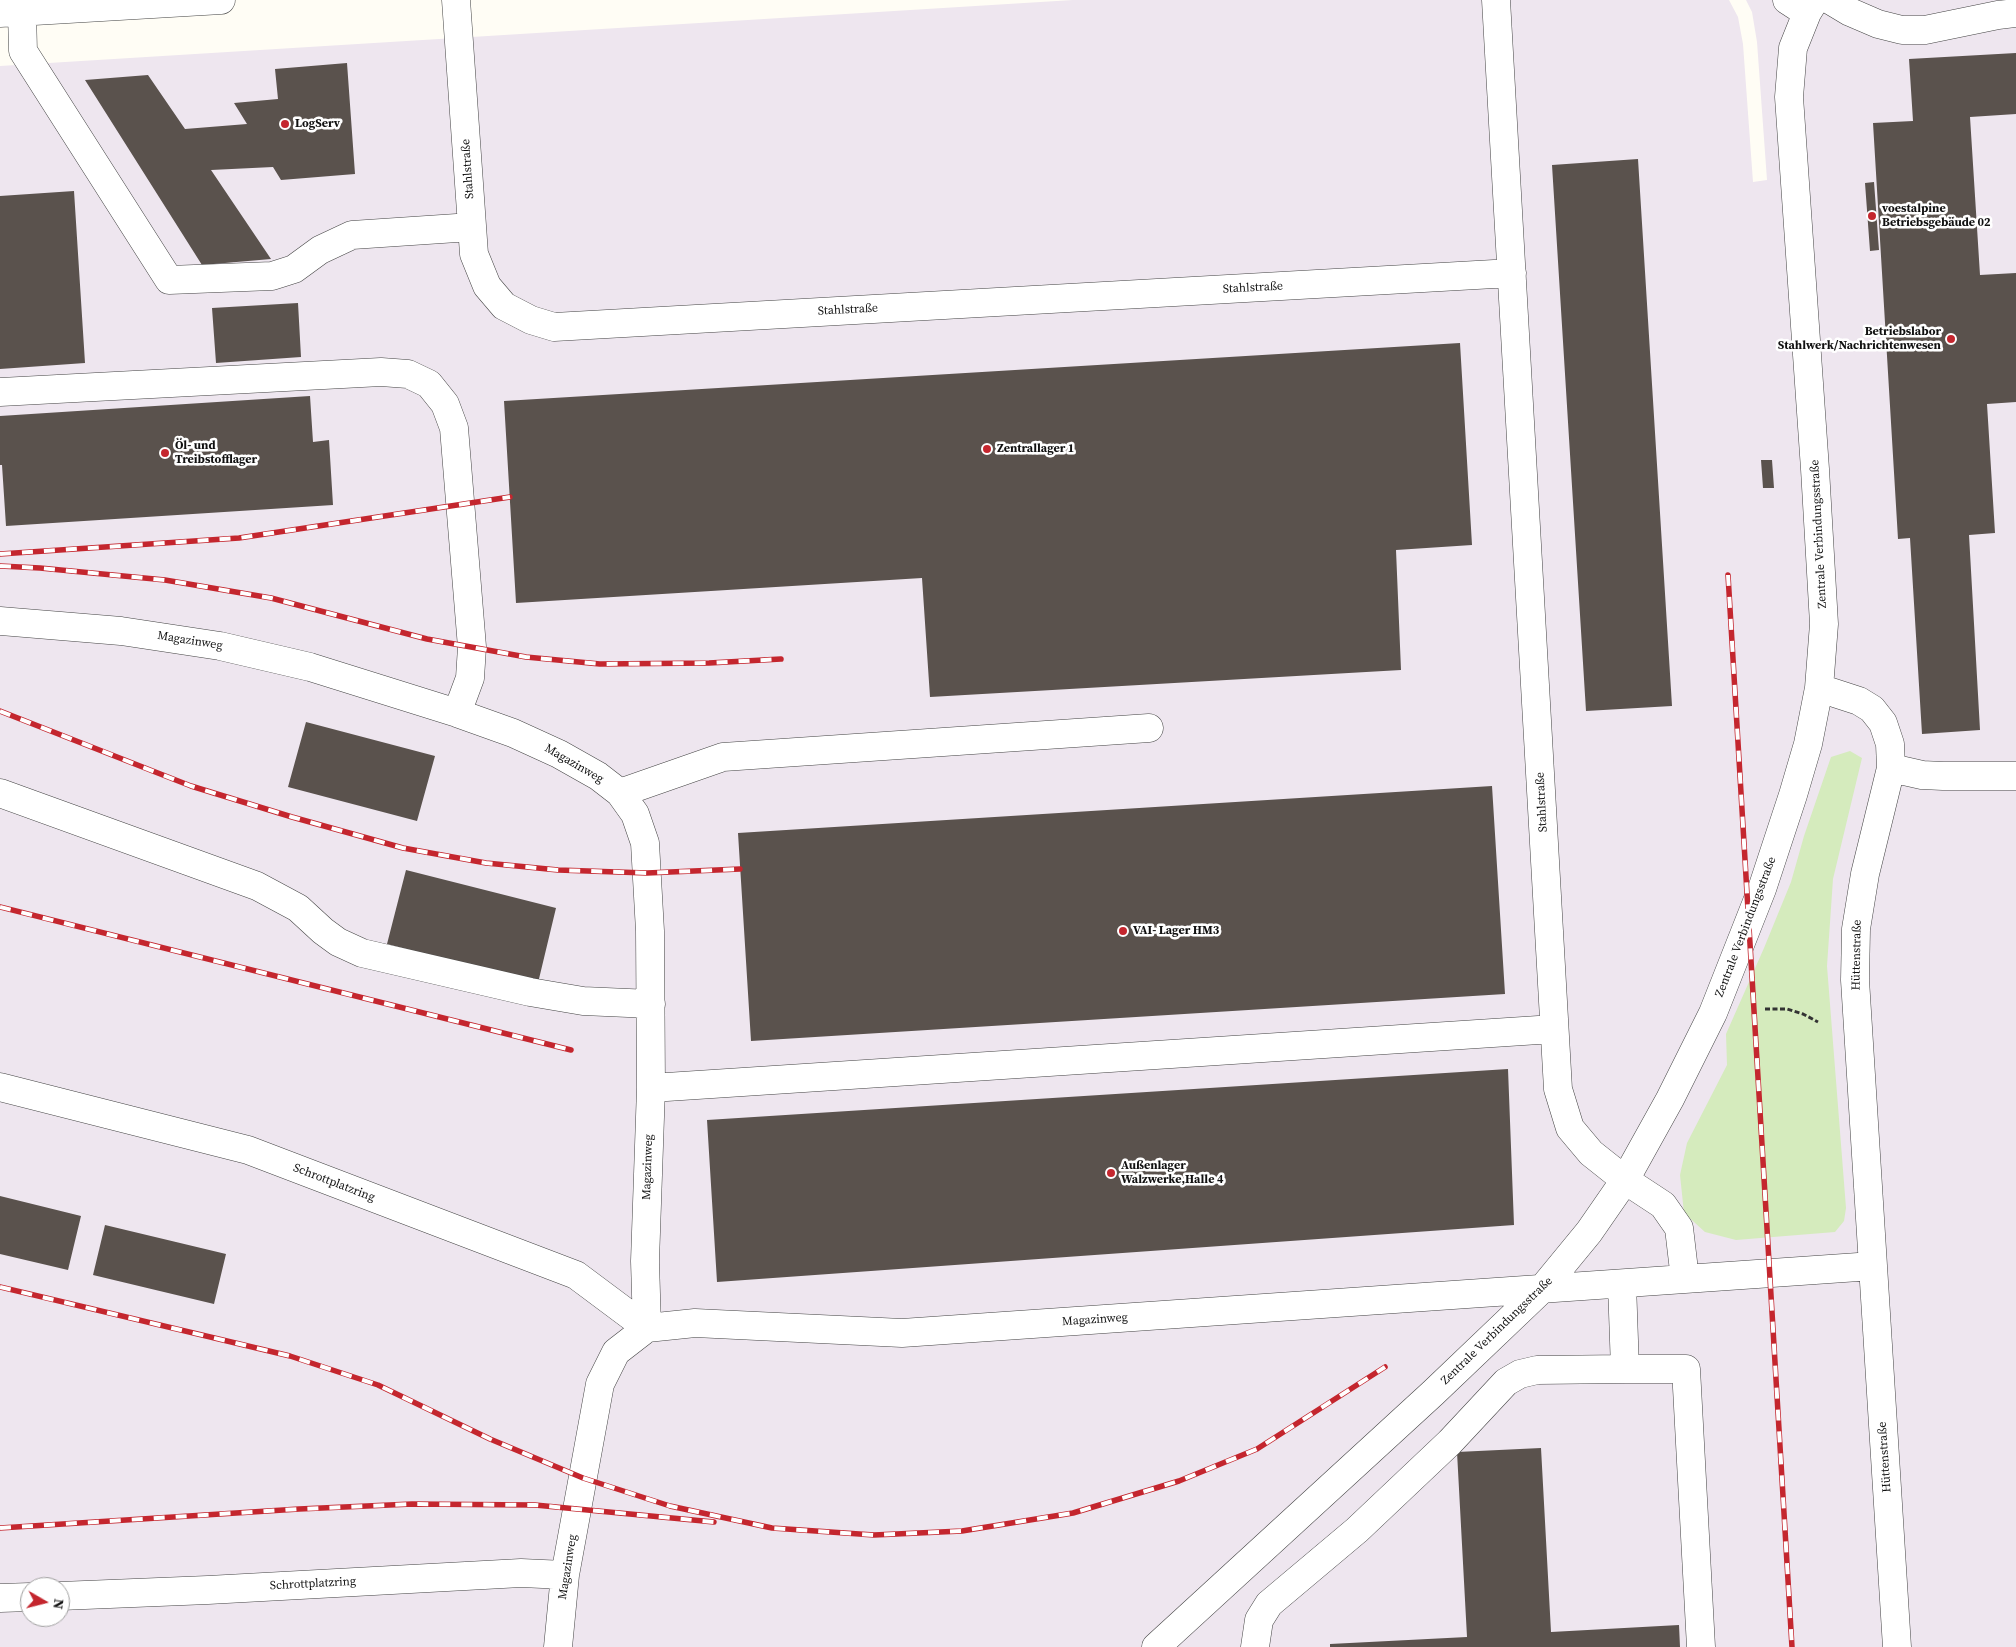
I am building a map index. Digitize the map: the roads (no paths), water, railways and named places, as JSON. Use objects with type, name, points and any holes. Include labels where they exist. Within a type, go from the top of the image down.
[{"type":"street","points":[[221,0],[104,3],[11,12],[23,51],[169,280],[272,276],[294,269],[320,250],[352,235],[472,227]]},
{"type":"street","name":"Stahlstraße","points":[[456,0],[474,254],[487,286],[504,306],[531,320],[554,327],[1512,273]]},
{"type":"street","name":"Stahlstraße","points":[[1496,0],[1558,1089],[1570,1128],[1591,1153],[1625,1180],[1663,1205],[1679,1228],[1685,1279]]},
{"type":"street","points":[[1830,0],[1850,12],[1878,24],[1902,30],[1925,30],[2016,13]]},
{"type":"street","name":"Zentrale Verbindungsstraße","points":[[1156,1647],[1433,1393],[1543,1288],[1589,1232],[1625,1180],[1670,1099],[1714,1013],[1762,889],[1793,795],[1808,744],[1819,688],[1824,624],[1789,97],[1793,48],[1803,4]]},
{"type":"street","points":[[0,392],[381,372],[408,374],[429,384],[445,404],[454,428],[472,647],[470,678],[457,713]]},
{"type":"street","name":"Magazinweg","points":[[0,621],[122,631],[220,646],[310,667],[457,713],[513,733],[559,754],[598,776],[620,793],[635,814],[645,843],[650,931],[651,1088],[645,1261],[647,1328]]},
{"type":"street","name":"Hüttenstraße","points":[[1819,688],[1859,701],[1872,709],[1883,723],[1890,744],[1890,768],[1865,874],[1856,929],[1855,980],[1897,1647]]},
{"type":"street","points":[[620,793],[723,758],[1149,728]]},
{"type":"street","points":[[1890,768],[1922,775],[2016,776]]},
{"type":"street","points":[[0,793],[257,886],[298,908],[338,942],[362,953],[547,995],[583,1001],[651,1004]]},
{"type":"street","points":[[651,1088],[1554,1029]]},
{"type":"street","name":"Schrottplatzring","points":[[0,1087],[248,1150],[576,1276],[647,1328]]},
{"type":"street","points":[[1543,1288],[1873,1266]]},
{"type":"street","points":[[1622,1284],[1625,1369]]},
{"type":"street","name":"Magazinweg","points":[[558,1647],[565,1575],[600,1384],[616,1352],[647,1328],[695,1323],[902,1333],[1543,1288]]},
{"type":"street","points":[[1255,1647],[1259,1620],[1269,1604],[1357,1530],[1450,1442],[1506,1382],[1520,1374],[1537,1370],[1625,1369],[1686,1369],[1701,1647]]},
{"type":"street","name":"Schrottplatzring","points":[[70,1596],[521,1573],[565,1575]]},
{"type":"street","points":[[0,1598],[20,1597]]},
{"type":"railway","points":[[0,554],[239,538],[510,497]]},
{"type":"railway","points":[[0,566],[165,580],[271,598],[427,639],[526,657],[600,664],[709,663],[781,659]]},
{"type":"railway","points":[[1728,575],[1792,1647]]},
{"type":"railway","points":[[0,711],[191,786],[403,848],[486,863],[558,870],[647,873],[740,869]]},
{"type":"railway","points":[[0,907],[571,1050]]},
{"type":"railway","points":[[0,1287],[290,1356],[378,1385],[490,1439],[583,1478],[670,1506],[772,1528],[874,1535],[962,1531],[1073,1513],[1179,1481],[1257,1449],[1385,1367]]},
{"type":"railway","points":[[0,1528],[299,1509],[412,1504],[535,1505],[714,1522]]},
{"type":"place","name":"LogServ","points":[[285,124]]},
{"type":"place","name":"voestalpine Betriebsgebäude 02","points":[[1872,216]]},
{"type":"place","name":"Betriebslabor Stahlwerk/Nachrichtenwesen","points":[[1951,339]]},
{"type":"place","name":"Zentrallager 1","points":[[987,449]]},
{"type":"place","name":"Öl- und Treibstofflager","points":[[165,453]]},
{"type":"place","name":"VAI- Lager HM3","points":[[1123,931]]},
{"type":"place","name":"Außenlager Walzwerke,Halle 4","points":[[1111,1173]]}]
